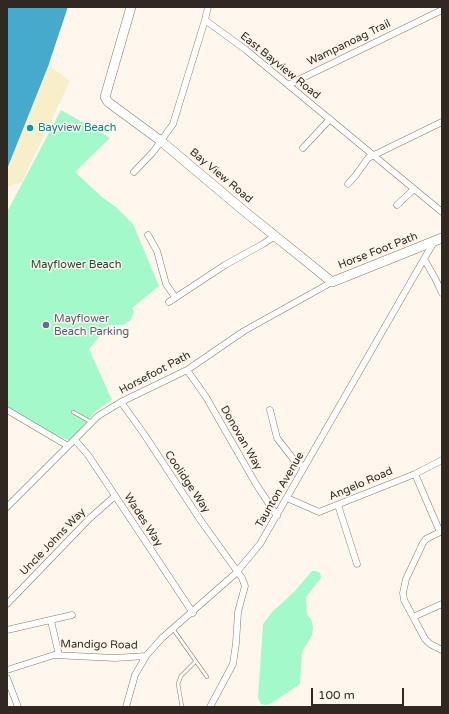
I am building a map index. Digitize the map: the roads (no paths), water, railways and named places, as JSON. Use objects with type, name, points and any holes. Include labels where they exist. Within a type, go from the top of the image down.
[{"type":"street","name":"Bay View Road","points":[[131,7],[105,97],[108,102],[162,141],[332,282]]},
{"type":"street","points":[[134,172],[162,141],[171,128],[178,113],[208,7]]},
{"type":"street","name":"Wampanoag Trail","points":[[288,85],[442,10]]},
{"type":"street","name":"East Bayview Road","points":[[205,20],[246,50],[442,212]]},
{"type":"street","points":[[303,148],[330,119]]},
{"type":"street","points":[[348,184],[356,176],[368,158],[442,122]]},
{"type":"street","points":[[397,205],[414,189]]},
{"type":"street","points":[[148,235],[157,251],[166,284],[175,298]]},
{"type":"street","points":[[169,302],[225,265],[275,236]]},
{"type":"street","name":"Horse Foot Path","points":[[332,282],[438,240]]},
{"type":"street","name":"Taunton Avenue","points":[[126,707],[135,675],[146,656],[157,643],[238,571],[260,544],[424,259],[438,240]]},
{"type":"street","points":[[424,259],[442,293]]},
{"type":"street","name":"Horsefoot Path","points":[[7,507],[98,416],[121,402],[187,370],[244,331],[332,282]]},
{"type":"street","name":"Donovan Way","points":[[187,370],[210,403],[215,415],[230,437],[256,484],[277,516]]},
{"type":"street","name":"Coolidge Way","points":[[121,402],[144,434],[201,521],[238,571]]},
{"type":"street","points":[[7,410],[68,446]]},
{"type":"street","points":[[270,410],[277,438],[294,460],[304,468]]},
{"type":"street","name":"Wades Way","points":[[75,440],[88,455],[192,613]]},
{"type":"street","name":"Angelo Road","points":[[287,498],[319,512],[338,506],[415,474],[442,460]]},
{"type":"street","points":[[415,474],[441,532],[424,540],[406,579],[404,600],[425,639],[430,644],[442,650]]},
{"type":"street","name":"Uncle Johns Way","points":[[7,604],[97,511],[115,496]]},
{"type":"street","points":[[338,506],[358,564]]},
{"type":"street","points":[[210,707],[230,671],[234,660],[238,612],[244,586],[238,571]]},
{"type":"street","points":[[413,617],[442,604]]},
{"type":"street","points":[[7,630],[72,615]]},
{"type":"street","points":[[50,620],[59,655]]},
{"type":"street","name":"Mandigo Road","points":[[7,670],[52,655],[115,658],[146,656]]},
{"type":"street","points":[[7,678],[18,707]]},
{"type":"lane","points":[[73,412],[92,423]]},
{"type":"lane","points":[[173,629],[207,677]]},
{"type":"lane","points":[[182,707],[178,684],[181,676],[196,661]]},
{"type":"water","points":[[7,7],[68,7],[49,64],[7,169]]},
{"type":"place","name":"Bayview Beach","points":[[30,128]]},
{"type":"place","name":"Mayflower Beach Parking","points":[[46,325]]},
{"type":"park label","name":"Mayflower Beach","points":[[76,265]]}]
